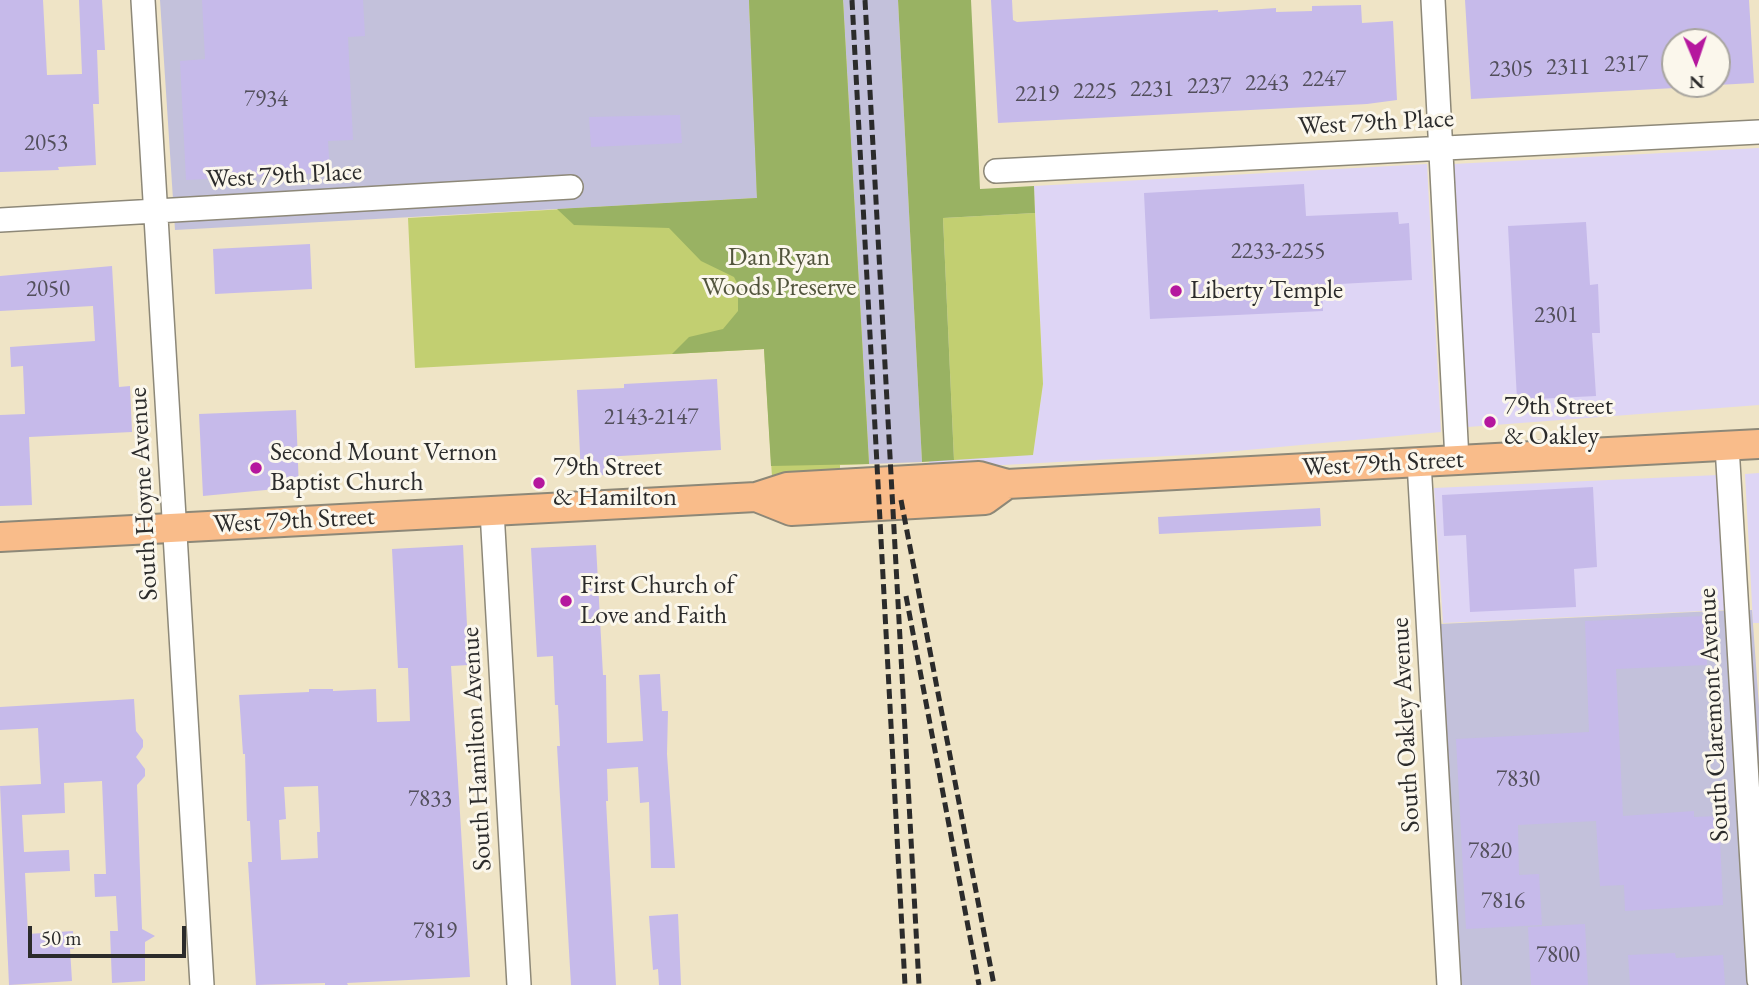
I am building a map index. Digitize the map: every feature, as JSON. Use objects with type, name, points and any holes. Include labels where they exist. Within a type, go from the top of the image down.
[{"type":"main road","name":"West 79th Street","points":[[0,537],[757,497],[787,487],[952,477],[979,476],[1007,484],[1759,444]]},
{"type":"street","name":"South Hoyne Avenue","points":[[143,0],[202,985]]},
{"type":"street","points":[[1433,0],[1457,460]]},
{"type":"street","name":"West 79th Place","points":[[996,171],[1759,132]]},
{"type":"street","name":"West 79th Place","points":[[0,220],[570,187]]},
{"type":"street","name":"South Claremont Avenue","points":[[1727,446],[1759,980]]},
{"type":"street","name":"South Oakley Avenue","points":[[1419,462],[1449,985]]},
{"type":"street","name":"South Hamilton Avenue","points":[[492,510],[519,985]]},
{"type":"shaded area","points":[[160,0],[749,0],[758,198],[175,230]]},
{"type":"shaded area","points":[[843,0],[898,0],[922,462],[869,464]]},
{"type":"shaded area","points":[[1759,148],[1759,405],[1468,427],[1453,164]]},
{"type":"shaded area","points":[[1427,164],[1441,432],[1204,454],[930,469],[929,461],[1033,454],[1043,384],[1034,186]]},
{"type":"shaded area","points":[[1759,473],[1759,623],[1753,623],[1745,474]]},
{"type":"shaded area","points":[[1718,475],[1725,610],[1443,623],[1434,488]]},
{"type":"shaded area","points":[[1752,610],[1759,707],[1759,985],[1437,985],[1418,625]]},
{"type":"green space","name":"Dan Ryan Woods Preserve","points":[[749,0],[843,0],[869,464],[840,465],[840,473],[772,477],[764,349],[415,368],[408,218],[757,198]]},
{"type":"green space","points":[[749,0],[843,0],[869,464],[771,466],[764,349],[672,354],[689,337],[723,329],[738,311],[738,285],[734,277],[701,261],[669,228],[574,225],[557,209],[757,198]]},
{"type":"green space","points":[[898,0],[971,0],[980,189],[1034,186],[1035,213],[943,218],[954,460],[922,462]]},
{"type":"green space","points":[[1035,213],[1043,384],[1033,455],[954,460],[943,218]]},
{"type":"building","points":[[0,0],[43,0],[47,75],[82,74],[79,0],[102,0],[105,50],[97,50],[99,104],[93,104],[96,165],[58,167],[59,170],[0,172]]},
{"type":"building","points":[[202,0],[363,0],[365,36],[348,37],[353,140],[328,141],[330,173],[186,180],[180,61],[205,59]]},
{"type":"building","points":[[991,0],[1012,0],[1013,20],[1017,22],[1218,10],[1276,8],[1276,12],[1312,11],[1312,6],[1361,5],[1362,23],[1393,21],[1397,100],[1367,104],[998,123]]},
{"type":"building","points":[[1465,0],[1749,0],[1754,83],[1731,84],[1731,28],[1661,28],[1661,89],[1471,99]]},
{"type":"building","points":[[680,115],[682,143],[591,147],[589,117]]},
{"type":"building","points":[[1304,184],[1306,216],[1398,212],[1399,224],[1409,223],[1412,280],[1322,285],[1323,311],[1150,319],[1144,193]]},
{"type":"building","points":[[1586,222],[1590,285],[1598,284],[1600,333],[1592,333],[1596,396],[1517,400],[1508,226]]},
{"type":"building","points":[[310,244],[312,289],[215,294],[213,249]]},
{"type":"building","points":[[112,266],[119,387],[130,386],[132,432],[29,437],[32,505],[0,506],[0,415],[25,414],[23,366],[11,367],[10,347],[95,341],[93,306],[0,311],[0,276]]},
{"type":"building","points":[[717,379],[721,450],[604,457],[605,475],[581,476],[577,390],[624,388],[624,384]]},
{"type":"building","points":[[296,410],[299,490],[276,492],[276,489],[203,496],[199,414]]},
{"type":"building","points":[[1593,487],[1597,567],[1574,569],[1576,607],[1470,612],[1466,535],[1444,536],[1442,495]]},
{"type":"building","points":[[1320,508],[1321,526],[1159,534],[1158,517]]},
{"type":"building","points":[[463,545],[469,665],[451,666],[470,977],[347,983],[348,985],[256,985],[248,862],[252,862],[250,821],[247,821],[245,754],[239,695],[309,692],[309,689],[376,689],[377,722],[410,721],[408,668],[398,668],[392,549]],"holes":[[[318,786],[320,832],[317,832],[318,858],[281,860],[279,820],[286,819],[284,787]]]},
{"type":"building","points":[[596,545],[603,675],[606,675],[607,743],[643,741],[639,675],[660,674],[662,711],[668,711],[667,754],[675,868],[651,868],[649,802],[640,803],[638,767],[607,769],[606,801],[616,985],[571,985],[557,746],[560,746],[558,705],[555,705],[553,656],[537,657],[531,548]]},
{"type":"building","points":[[1705,616],[1707,665],[1616,669],[1623,816],[1694,811],[1694,817],[1719,816],[1723,905],[1625,911],[1624,885],[1600,886],[1596,821],[1518,825],[1519,875],[1539,874],[1542,925],[1466,929],[1456,739],[1589,732],[1585,621]]},
{"type":"building","points":[[134,699],[136,731],[143,740],[143,747],[136,757],[145,769],[145,776],[137,785],[142,929],[155,936],[145,942],[145,981],[112,983],[110,931],[118,931],[116,896],[95,897],[94,874],[106,874],[102,781],[64,783],[65,813],[22,815],[24,852],[69,850],[70,871],[25,873],[28,934],[73,931],[74,949],[70,949],[72,981],[9,985],[0,786],[41,784],[38,728],[0,730],[0,707]]},
{"type":"building","points":[[678,914],[681,985],[659,985],[658,969],[653,970],[649,916]]},
{"type":"building","points":[[1585,924],[1588,985],[1531,985],[1528,927]]},
{"type":"building","points":[[1675,953],[1676,958],[1723,955],[1725,985],[1630,985],[1628,955]]},
{"type":"railway","points":[[852,0],[905,985]]},
{"type":"railway","points":[[865,0],[919,985]]},
{"type":"railway","points":[[901,500],[994,985]]},
{"type":"railway","points":[[906,596],[979,985]]},
{"type":"place","name":"Liberty Temple","points":[[1176,291]]},
{"type":"place","name":"79th Street & Oakley","points":[[1490,422]]},
{"type":"place","name":"Second Mount Vernon Baptist Church","points":[[256,468]]},
{"type":"place","name":"79th Street & Hamilton","points":[[539,483]]},
{"type":"place","name":"First Church of Love and Faith","points":[[566,601]]}]
